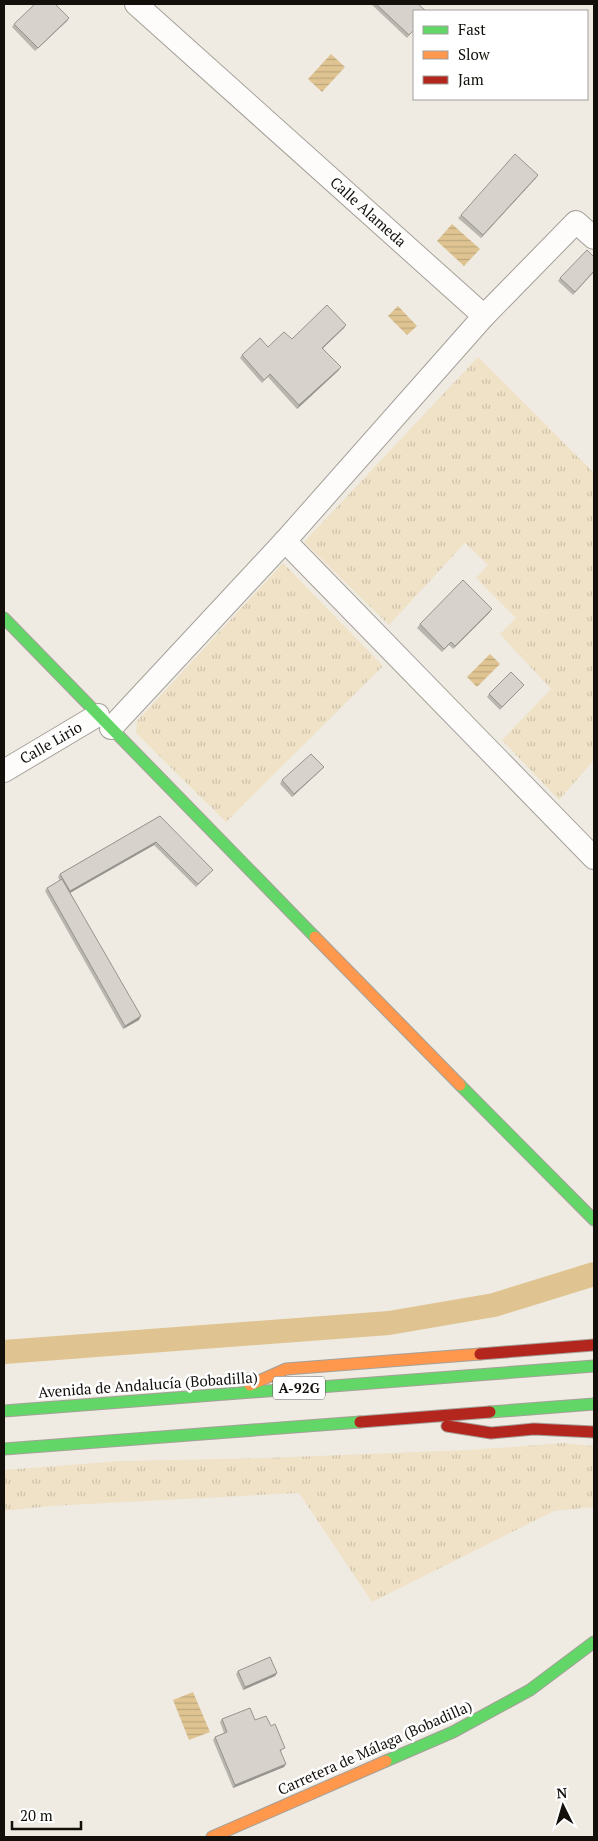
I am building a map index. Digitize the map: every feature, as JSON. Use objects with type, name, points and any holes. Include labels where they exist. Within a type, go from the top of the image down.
[{"type":"main road","points":[[4,618],[414,1039],[594,1220]]},
{"type":"main road","points":[[231,1394],[286,1369],[594,1345]]},
{"type":"main road","name":"Avenida de Andalucía (Bobadilla)","points":[[4,1411],[594,1366]]},
{"type":"main road","points":[[4,1449],[594,1404]]},
{"type":"main road","points":[[401,1419],[492,1433],[534,1429],[594,1432]]},
{"type":"main road","name":"Carretera de Málaga (Bobadilla)","points":[[212,1837],[453,1732],[530,1690],[594,1642]]},
{"type":"street","name":"Calle Alameda","points":[[136,4],[484,316]]},
{"type":"street","points":[[484,316],[576,222],[594,238]]},
{"type":"street","name":"Calle Lirio","points":[[4,770],[104,722],[285,541],[484,316]]},
{"type":"street","points":[[285,541],[594,858]]},
{"type":"green space","points":[[478,357],[594,473],[594,760],[559,800],[502,740],[551,689],[500,634],[516,618],[476,578],[488,565],[465,543],[389,625],[304,542]]},
{"type":"green space","points":[[283,563],[383,666],[226,822],[136,733],[137,721]]},
{"type":"green space","points":[[564,1443],[594,1446],[594,1507],[554,1511],[372,1602],[299,1493],[50,1506],[4,1511],[4,1470],[120,1461],[267,1458],[469,1450]]},
{"type":"shaded area","points":[[331,54],[345,67],[322,92],[308,79]]},
{"type":"shaded area","points":[[452,224],[480,249],[464,266],[437,241]]},
{"type":"shaded area","points":[[398,306],[417,326],[407,335],[388,316]]},
{"type":"shaded area","points":[[490,654],[500,664],[477,687],[467,677]]},
{"type":"shaded area","points":[[193,1692],[210,1732],[189,1740],[173,1700]]},
{"type":"building","points":[[35,4],[55,4],[69,18],[38,48],[14,24]]},
{"type":"building","points":[[376,4],[418,4],[425,10],[413,10],[413,31],[409,35]]},
{"type":"building","points":[[515,154],[538,175],[483,235],[461,215]]},
{"type":"building","points":[[587,250],[594,257],[594,271],[575,292],[560,278]]},
{"type":"building","points":[[327,305],[346,325],[322,348],[341,367],[299,405],[270,374],[264,380],[242,355],[260,338],[268,347],[284,332],[292,339]]},
{"type":"building","points":[[463,580],[492,609],[455,646],[451,642],[444,649],[420,624]]},
{"type":"building","points":[[511,672],[524,685],[502,707],[489,694]]},
{"type":"building","points":[[311,754],[324,767],[294,794],[282,780]]},
{"type":"building","points":[[160,816],[213,870],[198,884],[156,842],[70,891],[60,874]]},
{"type":"building","points":[[62,879],[141,1016],[125,1026],[47,888]]},
{"type":"building","points":[[270,1657],[277,1673],[245,1687],[238,1671]]},
{"type":"building","points":[[250,1708],[255,1720],[266,1716],[271,1726],[275,1724],[285,1748],[280,1750],[286,1764],[235,1785],[215,1737],[227,1732],[222,1719]]},
{"type":"waterway","points":[[4,1352],[389,1323],[494,1305],[594,1274]]},
{"type":"traffic: fast","points":[[4,618],[315,937]]},
{"type":"traffic: fast","points":[[460,1085],[594,1220]]},
{"type":"traffic: fast","points":[[4,1411],[594,1366]]},
{"type":"traffic: fast","points":[[490,1412],[594,1404]]},
{"type":"traffic: fast","points":[[4,1449],[360,1422]]},
{"type":"traffic: fast","points":[[386,1761],[453,1732],[530,1690],[594,1642]]},
{"type":"traffic: slow","points":[[315,937],[460,1085]]},
{"type":"traffic: slow","points":[[250,1385],[286,1369],[480,1354]]},
{"type":"traffic: slow","points":[[212,1837],[386,1761]]},
{"type":"traffic: jam","points":[[480,1354],[594,1345]]},
{"type":"traffic: jam","points":[[360,1422],[490,1412]]},
{"type":"traffic: jam","points":[[447,1426],[491,1433],[534,1429],[594,1432]]}]
